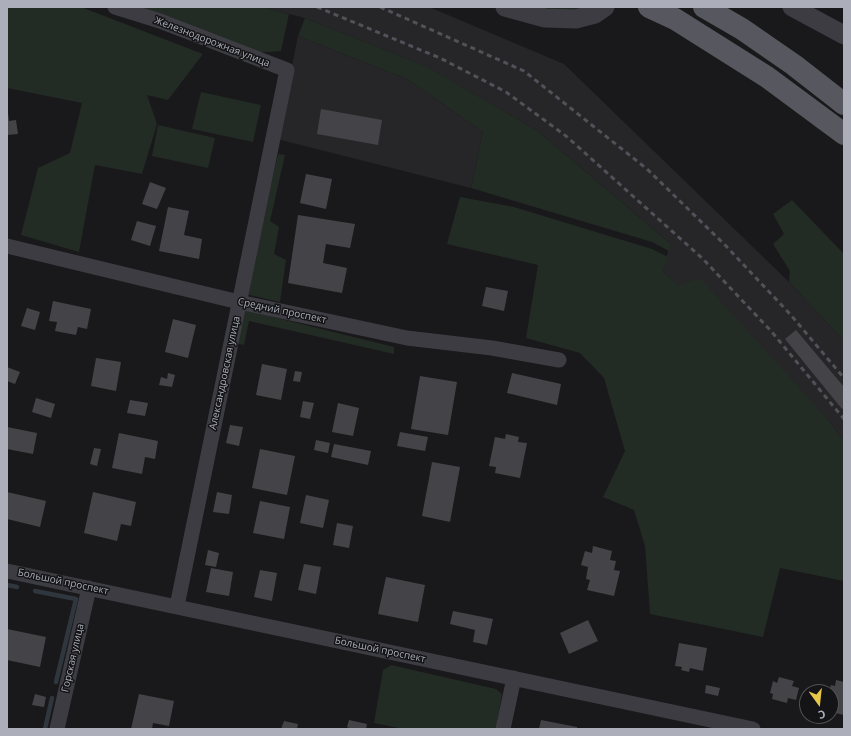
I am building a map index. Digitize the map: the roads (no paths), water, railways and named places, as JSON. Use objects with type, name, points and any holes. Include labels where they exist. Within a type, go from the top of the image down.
[{"type":"main road","points":[[649,7],[675,19],[767,77],[844,134]]},
{"type":"main road","points":[[704,7],[742,29],[788,61],[844,104]]},
{"type":"street","name":"Железнодорожная улица","points":[[114,7],[160,21],[287,70]]},
{"type":"street","points":[[505,7],[545,18],[576,19],[594,14],[605,7]]},
{"type":"street","points":[[792,7],[844,35]]},
{"type":"street","name":"Александровская улица","points":[[177,606],[287,70]]},
{"type":"street","name":"Средний проспект","points":[[7,246],[239,302],[407,338],[492,348],[559,360]]},
{"type":"street","name":"Большой проспект","points":[[7,571],[753,729]]},
{"type":"street","name":"Горская улица","points":[[57,729],[89,588]]},
{"type":"street","points":[[503,729],[514,678]]},
{"type":"waterway","points":[[7,585],[17,587]]},
{"type":"waterway","points":[[35,591],[76,599],[56,682]]},
{"type":"waterway","points":[[45,729],[52,698]]},
{"type":"railway","points":[[317,7],[440,58],[506,92],[566,136],[703,259],[771,331],[844,419]]},
{"type":"railway","points":[[380,7],[524,71],[647,169],[725,245],[790,314],[844,378]]}]
